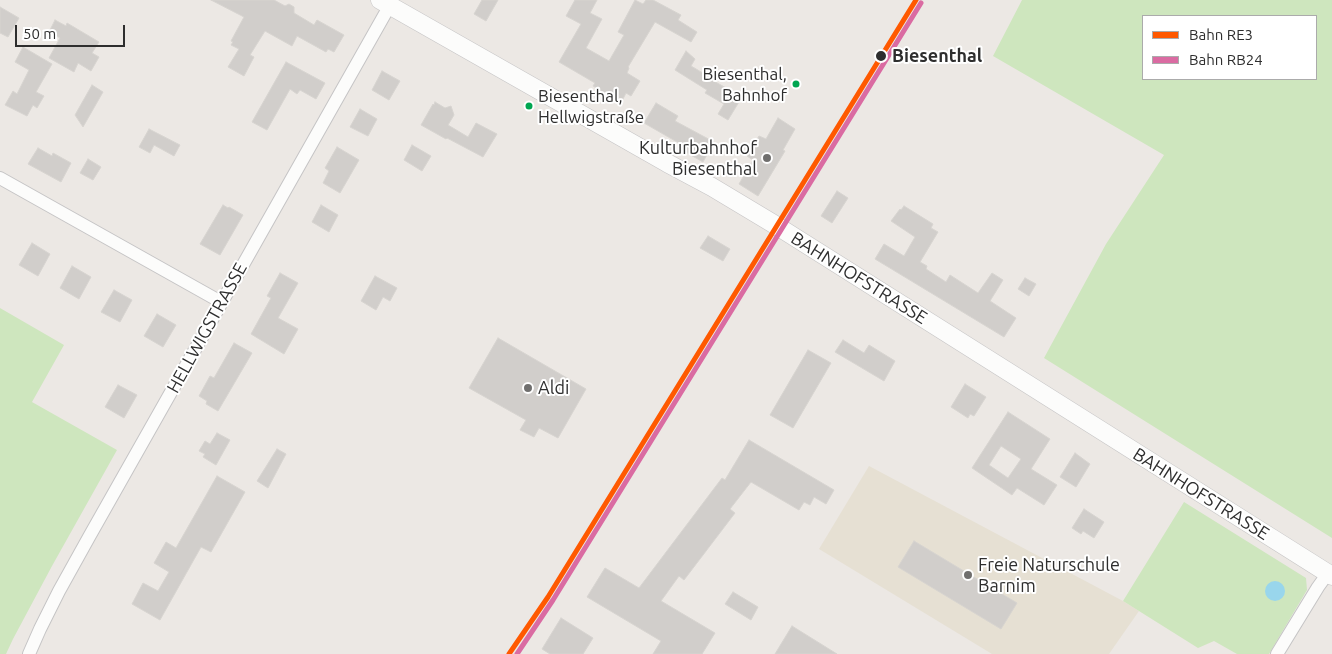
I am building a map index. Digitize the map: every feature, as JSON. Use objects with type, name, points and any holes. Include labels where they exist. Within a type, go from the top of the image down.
[{"type":"main road","name":"BAHNHOFSTRASSE","points":[[385,3],[712,187],[777,226],[1330,575]]},
{"type":"street","name":"HELLWIGSTRASSE","points":[[29,654],[59,591],[221,302],[385,3]]},
{"type":"street","points":[[0,178],[221,302]]},
{"type":"street","points":[[1277,654],[1318,587],[1330,575]]},
{"type":"shaded area","name":"Freie Naturschule Barnim","points":[[869,466],[1139,611],[1109,654],[992,654],[819,549]]},
{"type":"green space","points":[[1022,0],[1332,0],[1332,538],[1044,358],[1106,244],[1164,155],[993,56]]},
{"type":"green space","points":[[0,308],[64,345],[32,402],[117,450],[52,566],[6,654],[0,654]]},
{"type":"green space","points":[[1184,502],[1306,578],[1307,590],[1269,654],[1237,654],[1214,641],[1198,648],[1123,601]]},
{"type":"water","points":[[1275,581],[1282,584],[1285,591],[1282,598],[1275,601],[1268,598],[1265,591],[1268,584]]},
{"type":"building","points":[[211,0],[274,0],[285,6],[289,4],[294,7],[294,13],[314,25],[317,20],[344,35],[334,52],[328,49],[326,52],[297,36],[292,46],[265,31],[250,55],[254,57],[244,76],[228,67],[239,49],[231,45],[233,42],[231,41],[244,17]]},
{"type":"building","points":[[482,0],[498,0],[486,21],[474,14]]},
{"type":"building","points":[[575,0],[597,0],[590,13],[602,19],[586,48],[609,61],[624,35],[618,32],[635,0],[643,4],[646,0],[653,0],[681,15],[678,20],[697,32],[691,42],[655,22],[628,67],[627,73],[640,81],[631,96],[626,93],[621,103],[593,86],[595,83],[559,62],[581,24],[566,16]]},
{"type":"building","points":[[0,7],[19,18],[8,37],[0,33]]},
{"type":"building","points":[[55,20],[66,26],[67,23],[99,42],[92,53],[99,57],[91,71],[78,63],[74,72],[49,58],[60,38],[49,32]]},
{"type":"building","points":[[23,47],[52,64],[36,92],[44,96],[37,108],[33,105],[27,116],[5,105],[13,91],[17,94],[29,70],[15,62]]},
{"type":"building","points":[[686,51],[695,59],[691,66],[742,97],[728,120],[718,114],[724,104],[705,93],[707,90],[675,70]]},
{"type":"building","points":[[286,62],[325,83],[316,99],[300,90],[297,94],[290,89],[267,130],[252,122]]},
{"type":"building","points":[[382,71],[400,81],[389,100],[372,90]]},
{"type":"building","points":[[92,85],[103,92],[83,127],[75,115]]},
{"type":"building","points":[[435,102],[445,108],[451,106],[454,115],[448,125],[468,137],[476,123],[497,134],[483,157],[421,125]]},
{"type":"building","points":[[656,103],[678,116],[675,121],[714,142],[703,162],[682,150],[684,146],[644,123]]},
{"type":"building","points":[[360,109],[377,119],[368,136],[350,127]]},
{"type":"building","points":[[778,118],[795,129],[783,150],[785,151],[758,196],[739,184],[753,160],[747,156],[759,136],[766,139]]},
{"type":"building","points":[[149,129],[180,145],[174,156],[154,145],[150,153],[139,147]]},
{"type":"building","points":[[412,145],[431,156],[422,171],[404,160]]},
{"type":"building","points":[[337,147],[359,160],[340,193],[323,183],[329,171],[325,168]]},
{"type":"building","points":[[38,148],[52,156],[53,153],[71,163],[61,182],[28,164]]},
{"type":"building","points":[[88,159],[101,167],[93,180],[80,173]]},
{"type":"building","points":[[837,191],[848,198],[832,223],[821,216]]},
{"type":"building","points":[[223,205],[243,215],[220,255],[200,244]]},
{"type":"building","points":[[321,205],[338,215],[329,232],[312,222]]},
{"type":"building","points":[[904,206],[933,224],[931,228],[938,232],[920,262],[927,266],[926,269],[946,282],[950,275],[978,293],[992,273],[1003,280],[990,301],[1016,318],[1004,337],[875,259],[884,244],[904,256],[915,237],[891,221]]},
{"type":"building","points":[[708,236],[730,249],[723,261],[700,248]]},
{"type":"building","points":[[32,243],[50,254],[38,276],[19,265]]},
{"type":"building","points":[[72,266],[91,277],[79,299],[60,288]]},
{"type":"building","points":[[280,273],[298,283],[278,318],[298,329],[284,354],[251,334],[271,298],[267,296]]},
{"type":"building","points":[[375,276],[397,288],[390,301],[383,297],[376,310],[361,301]]},
{"type":"building","points":[[1025,278],[1036,284],[1029,296],[1018,289]]},
{"type":"building","points":[[114,290],[132,300],[120,322],[101,312]]},
{"type":"building","points":[[157,314],[176,325],[163,347],[144,336]]},
{"type":"building","name":"Aldi","points":[[498,338],[586,389],[558,438],[539,428],[534,437],[520,430],[526,420],[469,388]]},
{"type":"building","points":[[843,340],[864,353],[869,345],[895,361],[884,381],[835,352]]},
{"type":"building","points":[[234,343],[252,353],[218,411],[206,404],[207,401],[199,396],[210,376],[214,378]]},
{"type":"building","points":[[808,350],[831,363],[793,428],[770,415]]},
{"type":"building","points":[[965,384],[986,397],[974,416],[970,414],[968,418],[951,407]]},
{"type":"building","points":[[118,385],[137,395],[124,418],[105,407]]},
{"type":"building","points":[[1008,412],[1050,439],[1031,469],[1057,485],[1044,505],[1017,488],[1012,495],[972,468]],"holes":[[[1001,446],[1021,459],[1008,478],[989,465]]]},
{"type":"building","points":[[217,433],[230,440],[216,465],[203,457],[205,454],[199,451],[205,441],[210,444]]},
{"type":"building","points":[[749,440],[834,490],[826,504],[814,497],[810,505],[804,502],[799,510],[751,482],[730,509],[735,513],[684,580],[679,576],[661,601],[715,633],[702,654],[653,654],[661,641],[587,597],[605,568],[639,588],[722,478],[725,480]]},
{"type":"building","points":[[277,449],[286,454],[268,488],[257,481]]},
{"type":"building","points":[[1075,453],[1090,464],[1076,487],[1060,477]]},
{"type":"building","points":[[217,476],[245,492],[211,552],[201,547],[160,620],[132,604],[143,583],[158,591],[169,572],[154,563],[166,542],[176,548]]},
{"type":"building","points":[[1084,509],[1104,522],[1094,538],[1083,531],[1081,534],[1072,528]]},
{"type":"building","points":[[914,541],[1017,603],[1001,629],[898,567]]},
{"type":"building","points":[[733,592],[758,607],[751,620],[725,604]]},
{"type":"building","points":[[561,618],[593,638],[583,654],[550,654],[542,649]]},
{"type":"building","points":[[792,626],[837,654],[775,654]]},
{"type":"rail line","name":"RE3","points":[[509,654],[548,597],[916,0]]},
{"type":"rail line","name":"RB24","points":[[517,654],[553,600],[921,3]]},
{"type":"place","name":"Biesenthal","points":[[881,56]]},
{"type":"place","name":"Biesenthal, Bahnhof","points":[[796,84]]},
{"type":"place","name":"Biesenthal, Hellwigstraße","points":[[529,106]]},
{"type":"place","name":"Kulturbahnhof Biesenthal","points":[[767,158]]},
{"type":"place","name":"Aldi","points":[[528,388]]},
{"type":"place","name":"Freie Naturschule Barnim","points":[[968,575]]}]
